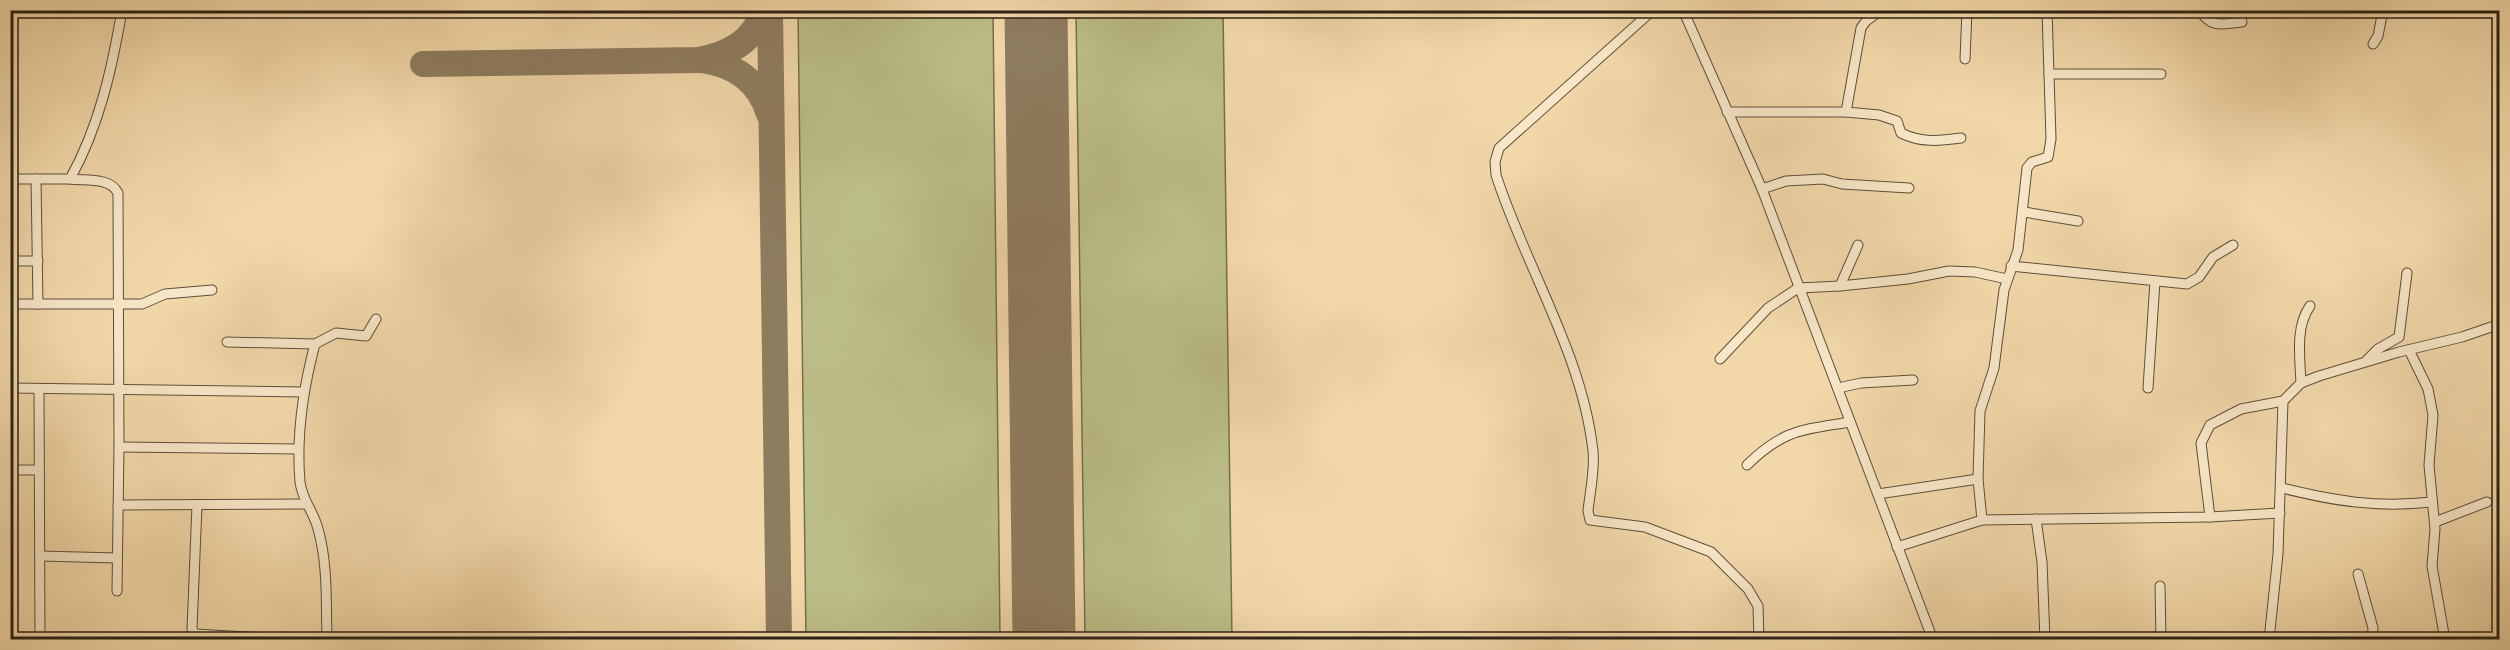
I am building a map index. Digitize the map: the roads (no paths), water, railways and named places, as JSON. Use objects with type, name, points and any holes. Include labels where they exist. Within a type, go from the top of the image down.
[{"type":"street","points":[[70,179],[111,78],[122,10]]},
{"type":"street","points":[[1653,10],[1499,147],[1495,162],[1496,175],[1546,294],[1583,396],[1593,454],[1588,511],[1590,520],[1645,528],[1711,552],[1748,589],[1758,606],[1759,639]]},
{"type":"street","points":[[1683,10],[1762,189],[1933,639]]},
{"type":"street","points":[[1846,112],[1861,28],[1881,10]]},
{"type":"street","points":[[1965,59],[1967,10]]},
{"type":"street","points":[[1982,520],[1977,479],[1980,411],[1994,369],[2007,279],[2018,250],[2028,166],[2032,162],[2043,160],[2049,152],[2047,10]]},
{"type":"street","points":[[2200,10],[2205,20],[2214,25],[2242,22]]},
{"type":"street","points":[[2373,44],[2378,36],[2383,10]]},
{"type":"street","points":[[2049,74],[2161,74]]},
{"type":"street","points":[[1727,112],[1846,112],[1879,115],[1897,121],[1901,133],[1918,140],[1936,142],[1961,138]]},
{"type":"street","points":[[10,179],[70,179],[108,183],[114,185],[118,193],[117,591]]},
{"type":"street","points":[[36,179],[38,304]]},
{"type":"street","points":[[1762,189],[1786,182],[1814,179],[1842,184],[1909,188]]},
{"type":"street","points":[[2024,212],[2078,221]]},
{"type":"street","points":[[1840,286],[1858,245]]},
{"type":"street","points":[[2011,266],[2187,284],[2199,277],[2213,256],[2233,245]]},
{"type":"street","points":[[10,261],[38,261]]},
{"type":"street","points":[[1720,359],[1768,308],[1798,288],[1908,279],[1949,272],[1975,272],[2007,279]]},
{"type":"street","points":[[2365,362],[2378,349],[2399,337],[2407,273]]},
{"type":"street","points":[[2148,388],[2155,281]]},
{"type":"street","points":[[10,303],[142,304],[165,294],[212,290]]},
{"type":"street","points":[[2301,383],[2301,329],[2305,313],[2310,306]]},
{"type":"street","points":[[227,342],[315,344],[336,333],[366,336],[376,319]]},
{"type":"street","points":[[2210,518],[2202,451],[2204,432],[2210,425],[2241,410],[2283,401],[2301,383],[2365,362],[2462,338],[2499,324]]},
{"type":"street","points":[[315,344],[303,392],[298,449],[301,485],[306,504],[319,530],[324,569],[327,639]]},
{"type":"street","points":[[2409,350],[2428,389],[2433,415],[2428,465],[2435,522],[2432,566],[2445,639]]},
{"type":"street","points":[[1838,388],[1861,383],[1913,380]]},
{"type":"street","points":[[10,388],[303,392]]},
{"type":"street","points":[[39,389],[40,639]]},
{"type":"street","points":[[2269,639],[2282,488],[2283,401]]},
{"type":"street","points":[[1747,465],[1767,445],[1785,436],[1798,431],[1850,422]]},
{"type":"street","points":[[119,447],[298,449]]},
{"type":"street","points":[[10,470],[39,470]]},
{"type":"street","points":[[1878,494],[1977,479]]},
{"type":"street","points":[[2282,488],[2329,499],[2384,506],[2432,501]]},
{"type":"street","points":[[2435,522],[2487,502]]},
{"type":"street","points":[[118,505],[306,504]]},
{"type":"street","points":[[197,505],[192,629],[195,634],[298,639]]},
{"type":"street","points":[[1897,547],[1982,520],[2210,518],[2280,513]]},
{"type":"street","points":[[2036,519],[2042,562],[2045,639]]},
{"type":"street","points":[[40,556],[117,558]]},
{"type":"street","points":[[2358,574],[2373,628],[2372,639]]},
{"type":"street","points":[[2160,586],[2161,639]]},
{"type":"street","points":[[2312,639],[2340,639]]}]
